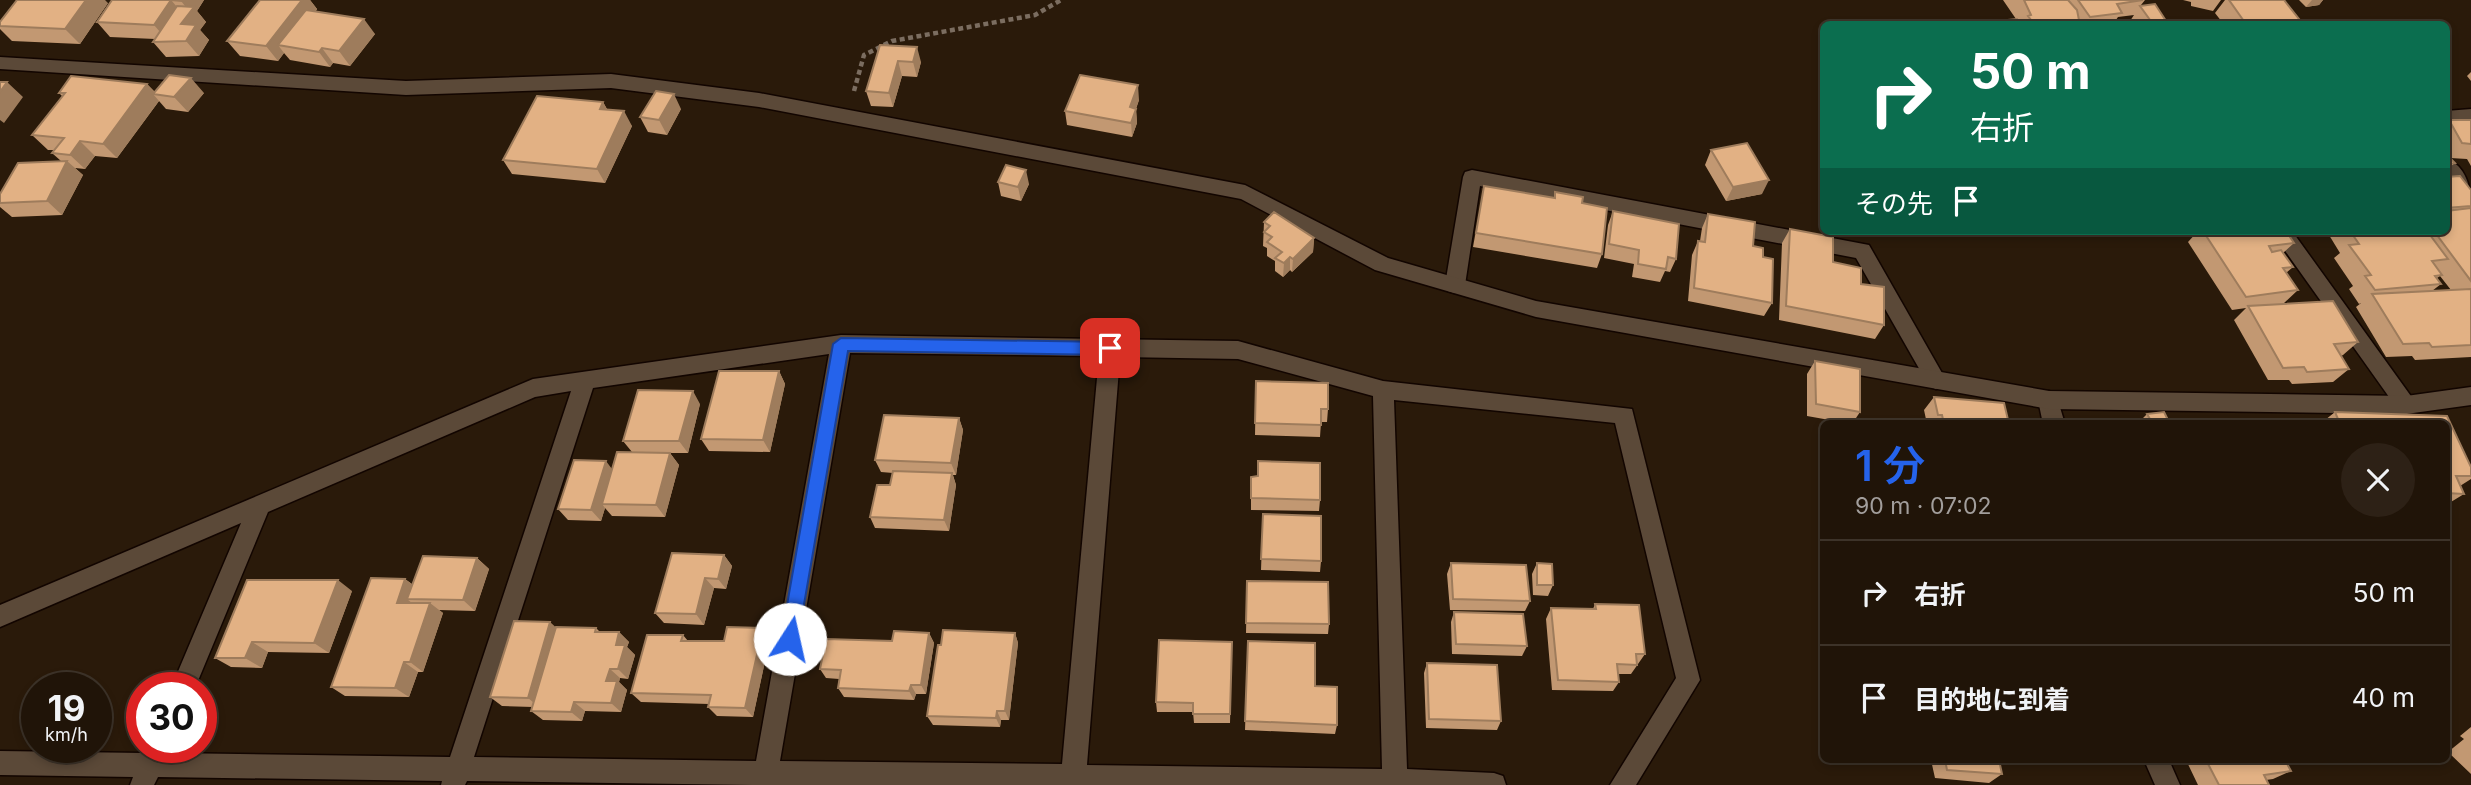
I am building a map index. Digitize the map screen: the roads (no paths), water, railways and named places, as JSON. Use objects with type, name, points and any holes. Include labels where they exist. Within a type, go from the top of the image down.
[{"type":"street","points":[[0,63],[406,88],[611,81],[759,100],[1245,192],[1382,264],[1536,309],[2049,400],[2406,405],[2471,396]]},
{"type":"street","points":[[2450,118],[2471,116]]},
{"type":"street","points":[[2450,171],[2471,198]]},
{"type":"street","points":[[1455,285],[1472,177],[1862,251],[1936,380]]},
{"type":"street","points":[[2284,235],[2406,405]]},
{"type":"street","points":[[765,779],[841,344]]},
{"type":"street","points":[[0,616],[533,388],[841,344],[1238,350],[1383,390],[1624,415],[1688,680],[1622,785]]},
{"type":"street","points":[[1074,781],[1110,348]]},
{"type":"street","points":[[455,777],[585,381]]},
{"type":"street","points":[[1383,390],[1395,783]]},
{"type":"street","points":[[2049,400],[2053,420]]},
{"type":"street","points":[[190,672],[260,505]]},
{"type":"street","points":[[2158,763],[2168,785]]},
{"type":"street","points":[[0,764],[150,766],[455,777],[1494,785]]}]
